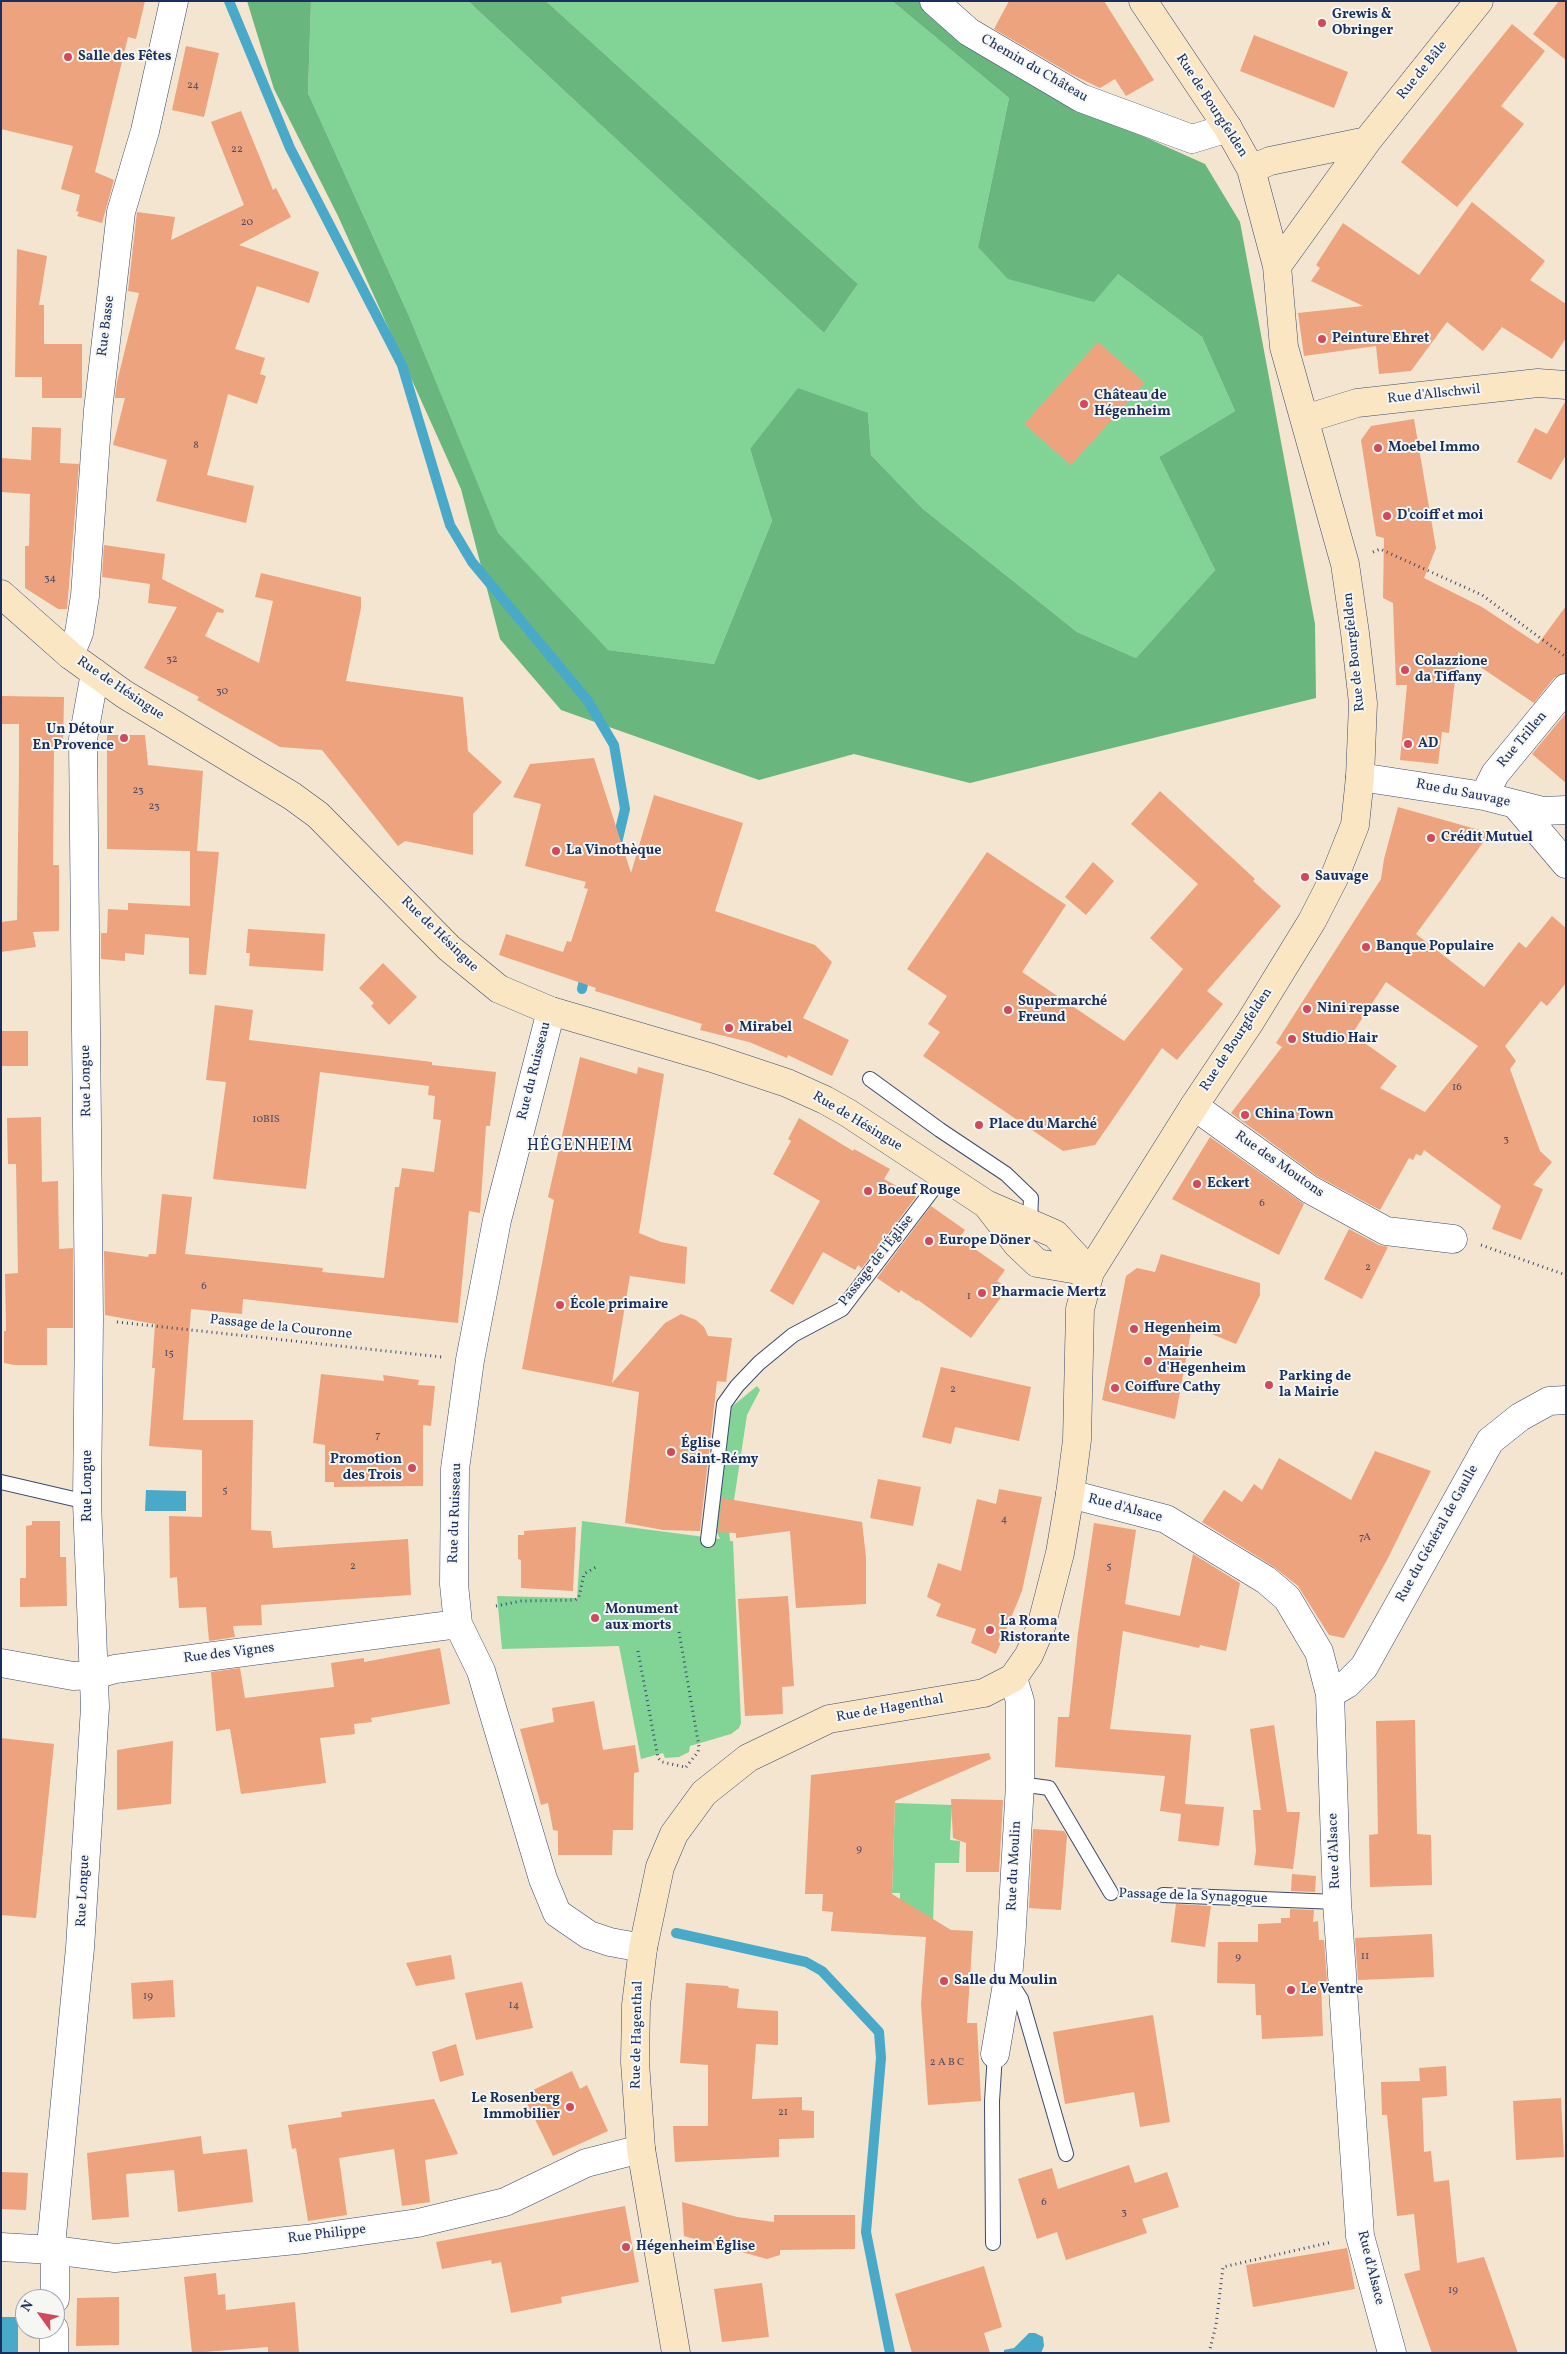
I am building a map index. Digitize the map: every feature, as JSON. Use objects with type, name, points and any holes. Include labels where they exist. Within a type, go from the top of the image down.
[{"type":"main road","name":"Rue de Bourgfelden","points":[[1090,1272],[1194,1106],[1250,1022],[1323,901],[1355,825],[1360,777],[1363,703],[1345,564],[1284,347],[1276,266],[1251,169],[1228,128],[1143,1]]},
{"type":"main road","name":"Rue de Bâle","points":[[1276,266],[1366,141],[1479,1]]},
{"type":"main road","points":[[1251,169],[1270,161],[1366,141]]},
{"type":"main road","name":"Rue d'Allschwil","points":[[1305,419],[1358,403],[1538,383],[1566,385]]},
{"type":"main road","name":"Rue de Hésingue","points":[[1,594],[70,656],[124,694],[292,796],[318,815],[449,948],[499,989],[551,1011],[628,1032],[787,1083],[848,1113],[986,1204],[1055,1234],[1090,1272]]},
{"type":"main road","name":"Rue de Hésingue","points":[[986,1204],[1017,1244],[1037,1263],[1090,1272]]},
{"type":"main road","name":"Rue de Hagenthal","points":[[676,2353],[641,2148],[635,2062],[636,2005],[643,1948],[660,1867],[674,1834],[704,1793],[748,1758],[829,1719],[984,1693],[1013,1678],[1029,1655],[1042,1627],[1060,1553],[1077,1440],[1080,1309],[1090,1272]]},
{"type":"street","name":"Rue Basse","points":[[70,656],[79,633],[86,596],[98,410],[121,212],[145,131],[174,1]]},
{"type":"street","name":"Chemin du Château","points":[[934,1],[969,32],[1081,98],[1192,139],[1228,128]]},
{"type":"street","name":"Rue Longue","points":[[55,2289],[52,2235],[80,1948],[95,1707],[87,1502],[90,1319],[83,739],[95,672]]},
{"type":"street","name":"Rue Trillen","points":[[1484,796],[1495,774],[1566,688]]},
{"type":"street","name":"Rue du Sauvage","points":[[1360,777],[1484,796],[1543,810],[1566,810]]},
{"type":"street","points":[[1515,804],[1566,864]]},
{"type":"street","name":"Rue du Ruisseau","points":[[551,1011],[497,1220],[470,1360],[455,1469],[454,1584],[458,1624],[481,1671],[542,1879],[557,1913],[589,1935],[610,1942],[643,1948]]},
{"type":"street","name":"Rue des Moutons","points":[[1194,1106],[1309,1189],[1386,1231],[1453,1239]]},
{"type":"street","name":"Rue du Général de Gaulle","points":[[1330,1694],[1348,1684],[1364,1667],[1490,1441],[1520,1417],[1549,1401],[1566,1400]]},
{"type":"street","name":"Rue d'Alsace","points":[[1070,1494],[1166,1519],[1266,1580],[1287,1598],[1319,1652],[1330,1694],[1337,1902],[1360,2236],[1392,2353]]},
{"type":"street","name":"Rue des Vignes","points":[[1,1663],[74,1676],[94,1675],[124,1668],[458,1624]]},
{"type":"street","name":"Rue du Moulin","points":[[995,2054],[1008,1978],[1020,1784],[1020,1701],[1013,1678]]},
{"type":"street","name":"Rue Philippe","points":[[1,2247],[53,2250],[115,2258],[306,2238],[418,2223],[505,2202],[586,2163],[641,2148]]},
{"type":"street","points":[[54,2339],[54,2353]]},
{"type":"lane","points":[[870,1079],[940,1130],[1006,1174],[1031,1198],[1030,1222]]},
{"type":"lane","name":"Passage de l'Église","points":[[708,1540],[724,1404],[737,1386],[759,1363],[793,1335],[842,1309],[944,1175]]},
{"type":"lane","points":[[1,1482],[87,1502]]},
{"type":"lane","name":"Passage de la Synagogue","points":[[1020,1784],[1049,1788],[1111,1893]]},
{"type":"lane","name":"Passage de la Synagogue","points":[[1163,1895],[1337,1902]]},
{"type":"lane","points":[[1008,1978],[1021,1999],[1066,2154]]},
{"type":"lane","points":[[993,2243],[992,2101],[995,2054]]},
{"type":"path","points":[[1345,564],[1380,549],[1482,595],[1566,657]]},
{"type":"path","points":[[1453,1239],[1493,1248],[1566,1275]]},
{"type":"path","name":"Passage de la Couronne","points":[[90,1319],[470,1360]]},
{"type":"path","points":[[496,1606],[521,1601],[575,1600],[579,1597],[584,1574],[596,1567]]},
{"type":"path","points":[[679,1632],[699,1747],[698,1752],[685,1767]]},
{"type":"path","points":[[638,1651],[658,1758],[662,1762],[685,1767],[704,1793]]},
{"type":"path","points":[[1209,2353],[1216,2326],[1223,2267],[1360,2236]]},
{"type":"green space","points":[[247,1],[311,1],[308,93],[409,316],[498,533],[608,650],[714,664],[772,521],[750,449],[798,388],[868,413],[871,455],[923,509],[1077,632],[1136,658],[1215,570],[1159,457],[1235,411],[1202,337],[1118,274],[1094,302],[1008,279],[978,247],[1009,98],[892,1],[918,1],[1038,89],[1205,164],[1240,222],[1315,624],[1316,698],[970,783],[854,754],[759,780],[561,710],[500,639],[461,489],[338,216],[274,89]]},
{"type":"green space","points":[[311,1],[468,1],[824,333],[858,284],[546,1],[892,1],[1009,98],[978,247],[1118,274],[1202,337],[1235,411],[1159,457],[1215,570],[1136,658],[1077,632],[923,509],[871,455],[868,413],[750,449],[772,521],[714,664],[607,650],[498,534],[409,316],[308,93]]},
{"type":"green space","points":[[468,1],[546,1],[858,284],[824,333]]},
{"type":"green space","points":[[757,1386],[760,1390],[747,1415],[734,1500],[727,1501],[730,1541],[733,1541],[741,1723],[739,1728],[731,1734],[690,1746],[689,1752],[679,1757],[665,1758],[663,1753],[641,1759],[619,1646],[502,1649],[497,1596],[577,1598],[582,1521],[720,1539],[716,1530],[729,1409]]},
{"type":"green space","points":[[895,1803],[952,1805],[950,1840],[960,1841],[959,1863],[935,1863],[933,1923],[899,1922],[900,1893],[892,1893]]},
{"type":"water","points":[[146,1490],[186,1491],[186,1511],[145,1511]]},
{"type":"water","points":[[1,2317],[15,2317],[15,2339],[18,2339],[18,2353],[1,2353]]},
{"type":"water","points":[[1029,2333],[1035,2333],[1043,2337],[1044,2346],[1041,2353],[1004,2353],[1004,2350],[1014,2348]]},
{"type":"building","points":[[1,1],[145,1],[136,39],[128,37],[95,172],[114,180],[102,223],[77,216],[79,212],[76,211],[80,195],[61,189],[73,146],[1,129]]},
{"type":"building","points":[[1009,1],[1104,1],[1154,80],[1126,96],[1115,79],[1100,88],[1071,74],[994,29]]},
{"type":"building","points":[[1559,1],[1566,1],[1566,60],[1533,34]]},
{"type":"building","points":[[1512,24],[1545,51],[1501,106],[1524,124],[1457,207],[1401,162]]},
{"type":"building","points":[[1254,35],[1348,72],[1334,108],[1240,71]]},
{"type":"building","points":[[186,46],[219,53],[204,117],[172,110]]},
{"type":"building","points":[[241,111],[273,190],[276,188],[291,217],[239,245],[319,272],[309,303],[257,286],[235,349],[265,358],[260,374],[266,376],[257,404],[228,394],[207,475],[254,486],[246,523],[156,501],[167,460],[113,445],[125,398],[115,398],[117,382],[139,293],[128,291],[137,212],[175,217],[171,240],[244,205],[211,122]]},
{"type":"building","points":[[1472,202],[1545,261],[1530,280],[1566,304],[1566,338],[1552,359],[1502,327],[1483,351],[1447,322],[1411,371],[1379,374],[1376,346],[1304,356],[1298,313],[1363,306],[1311,281],[1320,268],[1316,265],[1343,223],[1419,275]]},
{"type":"building","points":[[17,249],[47,256],[39,305],[44,305],[44,344],[82,344],[82,398],[42,398],[42,377],[15,377]]},
{"type":"building","name":"Château de Hégenheim","points":[[1098,342],[1145,383],[1071,465],[1024,424]]},
{"type":"building","points":[[1566,400],[1566,455],[1551,480],[1517,462],[1535,428],[1547,434]]},
{"type":"building","points":[[1414,419],[1436,548],[1424,578],[1482,607],[1538,644],[1566,606],[1566,673],[1554,678],[1534,703],[1458,652],[1449,733],[1442,732],[1438,764],[1400,760],[1407,685],[1396,685],[1393,603],[1383,598],[1384,538],[1376,536],[1361,440],[1371,426]]},
{"type":"building","points":[[32,427],[61,428],[60,463],[79,464],[67,609],[58,609],[25,588],[25,546],[29,546],[30,494],[1,492],[1,458],[31,460]]},
{"type":"building","points":[[104,545],[165,554],[162,579],[224,610],[223,613],[217,612],[205,636],[259,663],[273,601],[255,597],[261,573],[361,597],[361,608],[346,681],[463,697],[468,751],[502,782],[473,814],[473,855],[405,841],[398,846],[322,750],[280,747],[197,700],[199,697],[144,668],[177,607],[148,603],[150,584],[102,577]]},
{"type":"building","points":[[1,696],[64,697],[63,747],[54,747],[53,865],[59,865],[59,931],[33,932],[36,947],[1,952],[1,922],[17,920],[19,724],[1,724]]},
{"type":"building","points":[[1566,713],[1566,783],[1532,754]]},
{"type":"building","points":[[107,735],[145,735],[148,765],[203,771],[197,851],[219,852],[206,975],[189,974],[189,938],[145,934],[144,955],[125,953],[125,961],[101,959],[101,933],[107,933],[108,909],[128,910],[128,903],[190,906],[190,851],[107,849]]},
{"type":"building","points":[[594,758],[631,873],[654,795],[743,823],[715,911],[815,945],[832,962],[803,1018],[849,1040],[832,1076],[788,1055],[787,1058],[749,1042],[700,1030],[702,1024],[595,991],[596,988],[499,955],[506,934],[563,952],[567,941],[571,942],[588,889],[584,888],[586,882],[525,866],[541,804],[513,797],[530,764]]},
{"type":"building","name":"Supermarché Freund","points":[[1160,791],[1255,879],[1253,881],[1281,906],[1207,991],[1223,1004],[1177,1060],[1162,1048],[1095,1145],[1063,1151],[923,1056],[940,1032],[928,1024],[947,996],[907,969],[987,852],[1066,905],[1022,972],[1124,1041],[1183,969],[1150,938],[1198,884],[1131,824]]},
{"type":"building","points":[[1398,807],[1490,833],[1416,934],[1484,987],[1519,942],[1526,948],[1552,916],[1566,928],[1566,983],[1547,1006],[1541,1001],[1505,1046],[1516,1061],[1510,1069],[1540,1151],[1552,1162],[1533,1185],[1543,1189],[1521,1240],[1492,1229],[1501,1206],[1424,1150],[1421,1156],[1416,1154],[1413,1160],[1409,1158],[1380,1210],[1317,1176],[1231,1113],[1282,1047],[1276,1043],[1381,879],[1384,859]],"holes":[[[1386,982],[1478,1046],[1425,1112],[1380,1088],[1397,1066],[1352,1034]]]},
{"type":"building","points":[[1093,862],[1114,881],[1086,915],[1065,897]]},
{"type":"building","points":[[248,929],[325,934],[323,971],[249,966],[250,953],[246,953]]},
{"type":"building","points":[[383,963],[417,997],[389,1025],[371,1006],[374,1003],[359,988]]},
{"type":"building","points":[[215,1005],[253,1010],[249,1040],[432,1062],[432,1065],[496,1072],[490,1126],[486,1126],[480,1213],[469,1211],[458,1323],[243,1299],[242,1314],[191,1309],[183,1420],[253,1420],[251,1530],[271,1531],[273,1548],[408,1539],[411,1595],[261,1605],[262,1625],[233,1626],[235,1637],[209,1641],[206,1607],[179,1608],[177,1577],[170,1578],[169,1516],[202,1517],[202,1450],[149,1446],[155,1368],[152,1368],[155,1324],[105,1315],[104,1251],[148,1257],[149,1254],[156,1254],[162,1194],[192,1197],[185,1254],[323,1268],[322,1272],[384,1278],[395,1187],[399,1187],[402,1168],[434,1172],[441,1120],[433,1119],[435,1096],[428,1095],[429,1086],[320,1072],[306,1189],[213,1179],[226,1082],[206,1080]]},
{"type":"building","points":[[2,1031],[28,1031],[28,1066],[2,1066]]},
{"type":"building","points":[[580,1057],[637,1074],[638,1067],[664,1074],[639,1233],[661,1242],[687,1247],[685,1284],[630,1276],[612,1383],[665,1323],[681,1314],[696,1320],[704,1327],[708,1336],[732,1338],[726,1382],[717,1381],[700,1531],[663,1530],[625,1523],[639,1392],[522,1369],[554,1200],[548,1197]]},
{"type":"building","points":[[41,1117],[42,1182],[58,1181],[59,1249],[73,1248],[73,1328],[47,1328],[47,1365],[14,1365],[4,1363],[4,1331],[6,1331],[5,1274],[18,1273],[16,1164],[8,1164],[7,1118]]},
{"type":"building","points":[[799,1118],[853,1151],[854,1149],[890,1169],[884,1179],[916,1197],[862,1268],[858,1265],[855,1270],[823,1252],[793,1305],[770,1291],[820,1201],[773,1174],[791,1141],[788,1139]]},
{"type":"building","points":[[1210,1137],[1304,1204],[1279,1255],[1172,1199]]},
{"type":"building","points":[[931,1206],[965,1230],[959,1238],[1005,1270],[997,1281],[1008,1288],[971,1338],[918,1300],[901,1290],[899,1293],[877,1278]]},
{"type":"building","points":[[1349,1229],[1379,1245],[1388,1247],[1362,1299],[1324,1279]]},
{"type":"building","name":"Mairie d'Hegenheim","points":[[1161,1254],[1260,1283],[1260,1295],[1236,1344],[1192,1326],[1175,1419],[1102,1400],[1126,1276],[1137,1268],[1155,1272]]},
{"type":"building","points":[[941,1367],[1031,1387],[1019,1441],[955,1427],[951,1444],[922,1437]]},
{"type":"building","points":[[321,1374],[384,1381],[383,1375],[419,1380],[418,1385],[435,1386],[431,1426],[423,1425],[423,1486],[334,1487],[334,1482],[325,1482],[325,1445],[313,1443]]},
{"type":"building","points":[[1375,1451],[1431,1471],[1387,1560],[1344,1638],[1329,1635],[1298,1586],[1274,1567],[1202,1522],[1224,1490],[1242,1502],[1254,1484],[1262,1490],[1279,1458],[1351,1500]]},
{"type":"building","points":[[878,1479],[921,1487],[913,1526],[870,1518]]},
{"type":"building","points":[[999,1489],[1042,1497],[1022,1591],[996,1654],[971,1643],[976,1629],[936,1616],[941,1604],[927,1597],[938,1563],[961,1571],[977,1499],[996,1504]]},
{"type":"building","points":[[722,1498],[862,1522],[866,1557],[866,1604],[796,1608],[790,1531],[736,1538],[736,1533],[718,1532]]},
{"type":"building","points":[[32,1521],[60,1521],[60,1557],[66,1557],[67,1606],[20,1607],[20,1578],[26,1578],[26,1526],[32,1525]]},
{"type":"building","points":[[1094,1523],[1136,1530],[1125,1604],[1180,1616],[1193,1554],[1240,1583],[1226,1651],[1200,1645],[1199,1648],[1123,1631],[1110,1729],[1191,1735],[1185,1804],[1224,1807],[1219,1846],[1178,1841],[1181,1814],[1160,1811],[1165,1776],[1055,1767],[1058,1717],[1069,1717],[1078,1633]]},
{"type":"building","points":[[576,1527],[573,1591],[521,1588],[521,1560],[518,1559],[518,1535],[524,1535],[524,1531]]},
{"type":"building","points":[[788,1596],[794,1686],[782,1687],[783,1714],[745,1716],[738,1599]]},
{"type":"building","points":[[440,1648],[450,1704],[371,1718],[372,1722],[354,1724],[355,1734],[320,1738],[326,1783],[241,1794],[230,1729],[216,1731],[211,1672],[240,1668],[245,1698],[334,1687],[331,1663],[364,1658],[364,1662]]},
{"type":"building","points":[[594,1701],[603,1750],[635,1745],[639,1772],[634,1773],[633,1830],[613,1830],[612,1855],[558,1855],[558,1831],[553,1830],[548,1803],[541,1805],[520,1729],[554,1722],[552,1708]]},
{"type":"building","points":[[1415,1720],[1417,1834],[1431,1835],[1432,1885],[1370,1887],[1369,1835],[1378,1834],[1376,1721]]},
{"type":"building","points":[[1274,1725],[1287,1812],[1300,1812],[1293,1869],[1254,1865],[1256,1851],[1253,1810],[1261,1810],[1250,1729]]},
{"type":"building","points":[[1,1738],[54,1744],[36,1918],[1,1915]]},
{"type":"building","points":[[173,1741],[171,1804],[117,1810],[117,1750]]},
{"type":"building","points":[[989,1753],[991,1759],[895,1801],[892,1894],[951,1930],[973,1931],[967,2023],[977,2023],[981,2101],[928,2105],[921,2004],[926,1937],[831,1931],[833,1912],[822,1911],[823,1894],[805,1894],[811,1775]]},
{"type":"building","points":[[951,1799],[1003,1800],[999,1872],[966,1872],[966,1843],[953,1838]]},
{"type":"building","points":[[1033,1829],[1064,1831],[1067,1836],[1061,1910],[1029,1908]]},
{"type":"building","points":[[1292,1874],[1316,1876],[1315,1892],[1291,1891]]},
{"type":"building","points":[[1176,1904],[1211,1906],[1205,1947],[1171,1942]]},
{"type":"building","name":"Le Ventre","points":[[1290,1909],[1314,1910],[1313,1922],[1318,1921],[1319,1940],[1324,1940],[1327,1982],[1321,1982],[1323,2036],[1262,2039],[1261,2015],[1256,2015],[1255,1984],[1217,1983],[1218,1942],[1258,1942],[1258,1924],[1281,1923],[1281,1918],[1290,1918]]},
{"type":"building","points":[[1432,1934],[1434,1977],[1358,1980],[1355,1938]]},
{"type":"building","points":[[451,1955],[455,1979],[416,1986],[406,1963]]},
{"type":"building","points":[[173,1980],[175,2017],[133,2019],[131,1983]]},
{"type":"building","points":[[522,1982],[533,2028],[476,2040],[465,1993]]},
{"type":"building","points":[[686,1983],[728,1986],[729,1988],[739,1989],[737,2008],[778,2011],[778,2045],[756,2044],[752,2099],[802,2097],[802,2110],[814,2111],[814,2138],[779,2139],[779,2157],[675,2162],[673,2126],[708,2126],[708,2065],[680,2063]]},
{"type":"building","points":[[1153,2015],[1170,2122],[1140,2127],[1134,2092],[1065,2104],[1053,2032]]},
{"type":"building","points":[[456,2044],[464,2075],[440,2082],[432,2052]]},
{"type":"building","points":[[1446,2066],[1447,2096],[1422,2098],[1424,2152],[1431,2151],[1434,2182],[1449,2180],[1457,2263],[1484,2257],[1518,2353],[1432,2353],[1404,2274],[1420,2270],[1414,2214],[1397,2216],[1387,2115],[1382,2115],[1381,2082],[1420,2081],[1419,2068]]},
{"type":"building","points":[[572,2071],[580,2089],[587,2085],[608,2131],[553,2156],[523,2095]]},
{"type":"building","points":[[1561,2098],[1564,2157],[1516,2160],[1513,2101]]},
{"type":"building","points":[[434,2099],[458,2154],[425,2160],[430,2202],[402,2206],[394,2149],[339,2158],[347,2215],[308,2221],[296,2148],[292,2149],[288,2125],[342,2117],[341,2112]]},
{"type":"building","points":[[201,2136],[203,2154],[247,2149],[253,2202],[178,2212],[174,2170],[126,2174],[129,2217],[92,2220],[87,2153]]},
{"type":"building","points":[[1129,2165],[1135,2183],[1167,2172],[1179,2207],[1142,2219],[1147,2233],[1066,2260],[1057,2232],[1037,2239],[1018,2179],[1052,2168],[1058,2189]]},
{"type":"building","points":[[1,2172],[28,2173],[26,2210],[1,2209]]},
{"type":"building","points":[[682,2202],[737,2217],[774,2222],[774,2215],[855,2215],[855,2249],[780,2250],[780,2255],[767,2259],[684,2236]]},
{"type":"building","points":[[625,2206],[639,2282],[561,2297],[562,2303],[511,2313],[501,2262],[492,2264],[491,2260],[442,2269],[436,2242]]},
{"type":"building","points":[[1347,2248],[1355,2289],[1253,2307],[1246,2265]]},
{"type":"building","points":[[984,2266],[1002,2327],[984,2333],[990,2353],[912,2353],[895,2294]]},
{"type":"building","points":[[216,2273],[218,2295],[225,2294],[226,2310],[295,2302],[299,2353],[268,2353],[268,2347],[192,2353],[184,2277]]},
{"type":"building","points":[[762,2283],[769,2337],[722,2342],[714,2289]]},
{"type":"building","points":[[119,2297],[119,2345],[76,2346],[77,2298]]},
{"type":"waterway","points":[[229,1],[290,148],[402,365],[450,525],[472,562],[588,701],[614,745],[625,809],[616,847]]},
{"type":"waterway","points":[[582,989],[586,971]]},
{"type":"waterway","points":[[676,1933],[806,1962],[822,1971],[879,2032],[881,2058],[866,2232],[890,2353]]},
{"type":"place","name":"Grewis & Obringer","points":[[1322,23]]},
{"type":"place","name":"Salle des Fêtes","points":[[68,57]]},
{"type":"place","name":"Peinture Ehret","points":[[1322,339]]},
{"type":"place","name":"Château de Hégenheim","points":[[1084,404]]},
{"type":"place","name":"Moebel Immo","points":[[1378,448]]},
{"type":"place","name":"D'coiff et moi","points":[[1387,516]]},
{"type":"place","name":"Colazzione da Tiffany","points":[[1405,670]]},
{"type":"place","name":"Un Détour En Provence","points":[[124,738]]},
{"type":"place","name":"AD","points":[[1408,744]]},
{"type":"place","name":"Crédit Mutuel","points":[[1431,838]]},
{"type":"place","name":"La Vinothèque","points":[[556,851]]},
{"type":"place","name":"Sauvage","points":[[1305,877]]},
{"type":"place","name":"Banque Populaire","points":[[1366,947]]},
{"type":"place","name":"Nini repasse","points":[[1307,1009]]},
{"type":"place","name":"Supermarché Freund","points":[[1008,1010]]},
{"type":"place","name":"Mirabel","points":[[729,1028]]},
{"type":"place","name":"Studio Hair","points":[[1292,1039]]},
{"type":"place","name":"China Town","points":[[1245,1115]]},
{"type":"place","name":"Place du Marché","points":[[979,1125]]},
{"type":"place","name":"Eckert","points":[[1197,1184]]},
{"type":"place","name":"Boeuf Rouge","points":[[868,1191]]},
{"type":"place","name":"Europe Döner","points":[[929,1241]]},
{"type":"place","name":"Pharmacie Mertz","points":[[982,1293]]},
{"type":"place","name":"École primaire","points":[[560,1305]]},
{"type":"place","name":"Hegenheim","points":[[1134,1329]]},
{"type":"place","name":"Mairie d'Hegenheim","points":[[1148,1361]]},
{"type":"place","name":"Parking de la Mairie","points":[[1269,1385]]},
{"type":"place","name":"Coiffure Cathy","points":[[1115,1388]]},
{"type":"place","name":"Église Saint-Rémy","points":[[671,1452]]},
{"type":"place","name":"Promotion des Trois","points":[[412,1468]]},
{"type":"place","name":"Monument aux morts","points":[[595,1618]]},
{"type":"place","name":"La Roma Ristorante","points":[[990,1630]]},
{"type":"place","name":"Salle du Moulin","points":[[944,1981]]},
{"type":"place","name":"Le Ventre","points":[[1291,1990]]},
{"type":"place","name":"Le Rosenberg Immobilier","points":[[570,2107]]},
{"type":"place","name":"Hégenheim Église","points":[[626,2247]]},
{"type":"district","name":"HÉGENHEIM","points":[[580,1147]]}]
